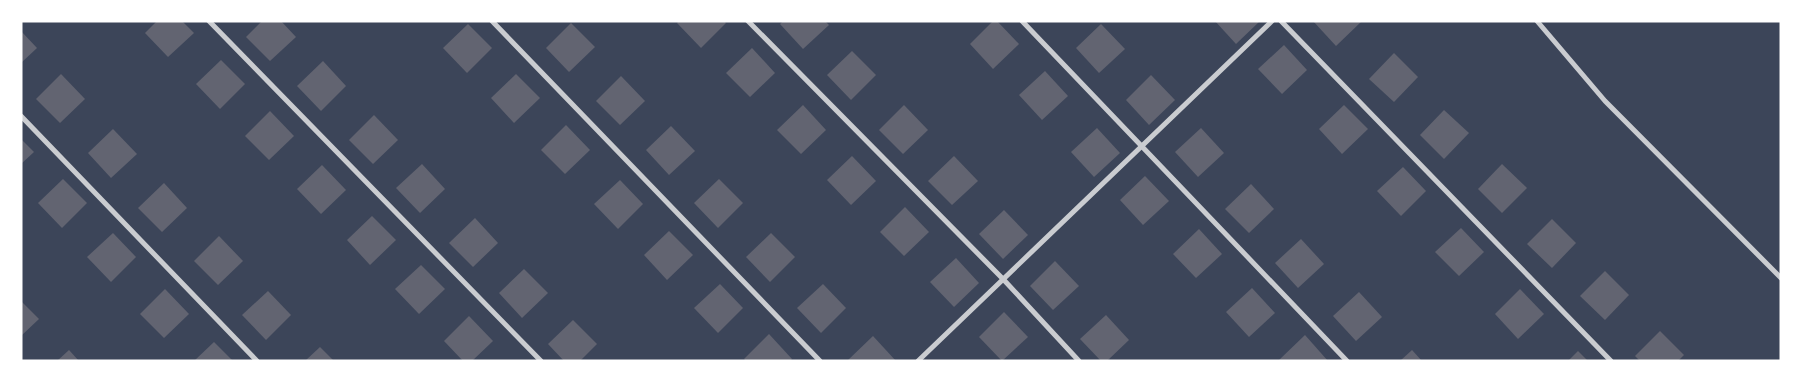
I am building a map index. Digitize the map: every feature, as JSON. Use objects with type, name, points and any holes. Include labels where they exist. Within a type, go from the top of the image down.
[{"type":"street","points":[[209,21],[542,361]]},
{"type":"street","points":[[492,21],[820,361]]},
{"type":"street","points":[[748,21],[1004,279],[1079,361]]},
{"type":"street","points":[[1022,21],[1347,361]]},
{"type":"street","points":[[918,361],[1272,21]]},
{"type":"street","points":[[1281,21],[1611,361]]},
{"type":"street","points":[[1537,21],[1606,102],[1781,278]]},
{"type":"street","points":[[21,116],[257,361]]},
{"type":"shaded area","points":[[21,21],[1781,21],[1781,361],[21,361]]},
{"type":"building","points":[[157,21],[182,21],[194,33],[168,57],[145,33]]},
{"type":"building","points":[[262,21],[281,21],[296,37],[270,61],[246,37]]},
{"type":"building","points":[[679,21],[724,21],[726,23],[701,48],[677,23]]},
{"type":"building","points":[[783,21],[825,21],[829,25],[803,49],[780,24]]},
{"type":"building","points":[[993,21],[997,21],[1019,44],[993,69],[970,44]]},
{"type":"building","points":[[1215,21],[1260,21],[1236,44]]},
{"type":"building","points":[[1313,21],[1362,21],[1336,46]]},
{"type":"building","points":[[571,23],[595,47],[569,72],[546,48]]},
{"type":"building","points":[[468,24],[492,48],[467,73],[443,48]]},
{"type":"building","points":[[1101,24],[1125,49],[1099,73],[1076,48]]},
{"type":"building","points":[[21,31],[37,48],[21,63]]},
{"type":"building","points":[[1284,45],[1307,70],[1282,94],[1258,69]]},
{"type":"building","points":[[752,48],[775,73],[750,97],[726,73]]},
{"type":"building","points":[[852,51],[876,75],[851,100],[827,75]]},
{"type":"building","points":[[1394,53],[1418,77],[1394,102],[1369,79]]},
{"type":"building","points":[[221,60],[245,84],[220,109],[196,84]]},
{"type":"building","points":[[323,61],[346,86],[321,111],[297,86]]},
{"type":"building","points":[[1045,71],[1068,96],[1042,120],[1019,95]]},
{"type":"building","points":[[61,74],[85,99],[60,123],[36,99]]},
{"type":"building","points":[[516,74],[540,98],[514,123],[491,98]]},
{"type":"building","points":[[1151,75],[1175,100],[1149,125],[1126,100]]},
{"type":"building","points":[[621,76],[645,101],[620,125],[596,101]]},
{"type":"building","points":[[803,105],[826,130],[801,154],[777,130]]},
{"type":"building","points":[[904,105],[928,130],[903,154],[879,130]]},
{"type":"building","points":[[1344,105],[1368,129],[1342,154],[1319,129]]},
{"type":"building","points":[[1444,110],[1469,133],[1444,159],[1420,135]]},
{"type":"building","points":[[270,111],[294,136],[269,160],[245,136]]},
{"type":"building","points":[[374,115],[398,140],[373,164],[349,140]]},
{"type":"building","points":[[566,125],[590,150],[565,174],[541,150]]},
{"type":"building","points":[[671,126],[695,151],[669,175],[646,150]]},
{"type":"building","points":[[1097,128],[1120,153],[1094,177],[1071,152]]},
{"type":"building","points":[[1201,128],[1224,153],[1198,177],[1175,152]]},
{"type":"building","points":[[113,129],[137,154],[111,178],[88,153]]},
{"type":"building","points":[[21,139],[34,152],[21,164]]},
{"type":"building","points":[[852,156],[876,181],[851,205],[827,180]]},
{"type":"building","points":[[954,156],[978,181],[952,205],[928,181]]},
{"type":"building","points":[[422,164],[445,189],[420,213],[396,188]]},
{"type":"building","points":[[1502,164],[1527,188],[1502,213],[1478,189]]},
{"type":"building","points":[[322,165],[346,190],[321,214],[297,189]]},
{"type":"building","points":[[1403,167],[1426,191],[1401,216],[1377,191]]},
{"type":"building","points":[[1145,176],[1169,201],[1143,225],[1120,200]]},
{"type":"building","points":[[63,179],[87,203],[62,228],[38,203]]},
{"type":"building","points":[[719,179],[743,203],[718,228],[694,203]]},
{"type":"building","points":[[620,180],[643,204],[618,229],[594,204]]},
{"type":"building","points":[[164,183],[187,208],[162,232],[138,208]]},
{"type":"building","points":[[1251,184],[1274,209],[1249,233],[1225,209]]},
{"type":"building","points":[[905,207],[929,232],[904,256],[880,232]]},
{"type":"building","points":[[1004,210],[1028,235],[1003,259],[979,234]]},
{"type":"building","points":[[372,216],[396,240],[370,265],[347,240]]},
{"type":"building","points":[[475,218],[498,243],[473,267],[449,243]]},
{"type":"building","points":[[1552,219],[1576,243],[1552,268],[1527,244]]},
{"type":"building","points":[[1461,228],[1484,252],[1459,276],[1435,252]]},
{"type":"building","points":[[1199,229],[1222,254],[1196,278],[1173,254]]},
{"type":"building","points":[[669,231],[693,255],[667,280],[644,255]]},
{"type":"building","points":[[113,233],[136,257],[111,282],[87,257]]},
{"type":"building","points":[[771,233],[795,257],[770,282],[746,257]]},
{"type":"building","points":[[219,236],[243,261],[218,285],[194,261]]},
{"type":"building","points":[[1301,239],[1324,264],[1298,288],[1275,263]]},
{"type":"building","points":[[956,258],[979,283],[954,307],[930,282]]},
{"type":"building","points":[[1055,261],[1079,286],[1053,310],[1030,286]]},
{"type":"building","points":[[421,265],[445,289],[419,314],[395,289]]},
{"type":"building","points":[[524,269],[548,293],[522,318],[499,293]]},
{"type":"building","points":[[1605,271],[1629,295],[1605,320],[1580,296]]},
{"type":"building","points":[[720,284],[743,308],[718,333],[694,308]]},
{"type":"building","points":[[823,284],[846,308],[821,333],[797,308]]},
{"type":"building","points":[[1252,288],[1275,313],[1249,337],[1226,312]]},
{"type":"building","points":[[165,289],[189,314],[164,338],[140,314]]},
{"type":"building","points":[[1520,289],[1544,314],[1518,339],[1495,314]]},
{"type":"building","points":[[268,291],[291,315],[266,340],[242,315]]},
{"type":"building","points":[[1359,292],[1382,317],[1356,341],[1333,316]]},
{"type":"building","points":[[21,301],[39,319],[21,336]]},
{"type":"building","points":[[1004,312],[1028,337],[1002,361],[979,337]]},
{"type":"building","points":[[1106,315],[1129,340],[1107,361],[1101,361],[1080,339]]},
{"type":"building","points":[[469,316],[493,341],[472,361],[463,361],[444,341]]},
{"type":"building","points":[[573,320],[597,344],[580,361],[564,361],[548,344]]},
{"type":"building","points":[[1660,331],[1684,355],[1678,361],[1640,361],[1635,356]]},
{"type":"building","points":[[769,334],[792,359],[790,361],[746,361],[744,359]]},
{"type":"building","points":[[1305,335],[1328,361],[1279,360]]},
{"type":"building","points":[[873,336],[896,361],[847,361]]},
{"type":"building","points":[[214,342],[233,361],[194,361]]},
{"type":"building","points":[[320,347],[334,361],[305,361]]},
{"type":"building","points":[[69,350],[79,361],[57,361]]},
{"type":"building","points":[[1412,350],[1422,361],[1400,361]]},
{"type":"building","points":[[1578,351],[1588,361],[1568,361]]}]
